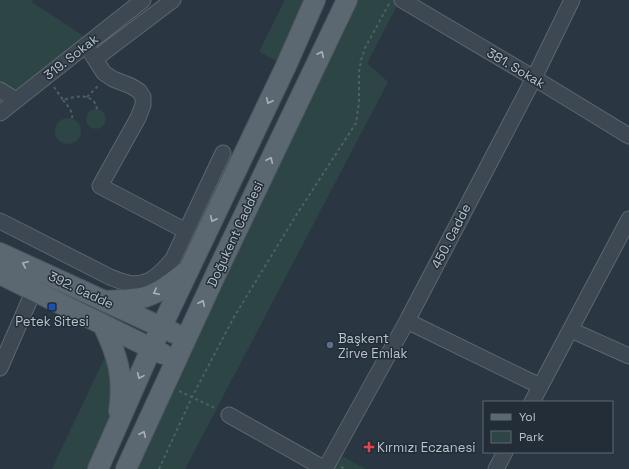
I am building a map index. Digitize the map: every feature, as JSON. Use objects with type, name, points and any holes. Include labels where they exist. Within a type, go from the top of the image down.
[{"type":"main road","name":"Doğukent Caddesi","points":[[98,469],[151,349],[286,66],[315,0]]},
{"type":"main road","name":"Doğukent Caddesi","points":[[126,469],[186,338],[347,0]]},
{"type":"main road","name":"392. Cadde","points":[[0,253],[161,328],[186,338]]},
{"type":"main road","points":[[105,301],[144,297],[157,292],[188,270]]},
{"type":"main road","name":"392. Cadde","points":[[0,274],[176,360]]},
{"type":"main road","points":[[103,325],[116,353],[120,374],[122,393],[116,430]]},
{"type":"street","name":"319. Sokak","points":[[0,113],[142,0]]},
{"type":"street","points":[[95,59],[173,0]]},
{"type":"street","name":"381. Sokak","points":[[402,0],[629,136]]},
{"type":"street","name":"450. Cadde","points":[[325,469],[407,321],[534,78],[572,0]]},
{"type":"street","points":[[86,45],[104,72],[113,79],[139,91],[143,97],[143,106],[138,118],[100,186],[186,231]]},
{"type":"street","points":[[0,90],[16,100]]},
{"type":"street","points":[[0,221],[110,277],[128,283],[141,283],[162,273],[173,259],[223,153]]},
{"type":"street","points":[[532,401],[629,219]]},
{"type":"street","points":[[0,368],[34,290]]},
{"type":"street","points":[[407,321],[540,386]]},
{"type":"street","points":[[571,330],[629,356]]},
{"type":"street","points":[[229,415],[325,469]]},
{"type":"street","points":[[496,469],[504,453]]},
{"type":"path","points":[[159,469],[192,397],[234,317],[295,216],[356,123],[359,103],[359,72],[361,60],[365,48],[391,0]]},
{"type":"path","points":[[46,76],[73,114],[72,118]]},
{"type":"path","points":[[63,100],[79,96],[92,98],[97,109]]},
{"type":"green space","points":[[0,0],[33,0],[32,2],[91,41],[0,113]]},
{"type":"green space","points":[[285,0],[315,0],[286,66],[259,52]]},
{"type":"green space","points":[[347,0],[400,0],[367,63],[388,82],[185,469],[126,469]]},
{"type":"green space","points":[[96,109],[103,112],[106,119],[103,126],[96,129],[89,126],[86,119],[89,112]]},
{"type":"green space","points":[[68,118],[77,122],[81,131],[77,140],[68,144],[59,140],[55,131],[59,122]]},
{"type":"green space","points":[[112,342],[121,379],[98,469],[52,469]]},
{"type":"green space","points":[[334,452],[366,469],[326,469]]},
{"type":"place","name":"Petek Sitesi","points":[[52,307]]},
{"type":"place","name":"Başkent Zirve Emlak","points":[[330,345]]},
{"type":"place","name":"Kırmızı Eczanesi","points":[[369,447]]}]
